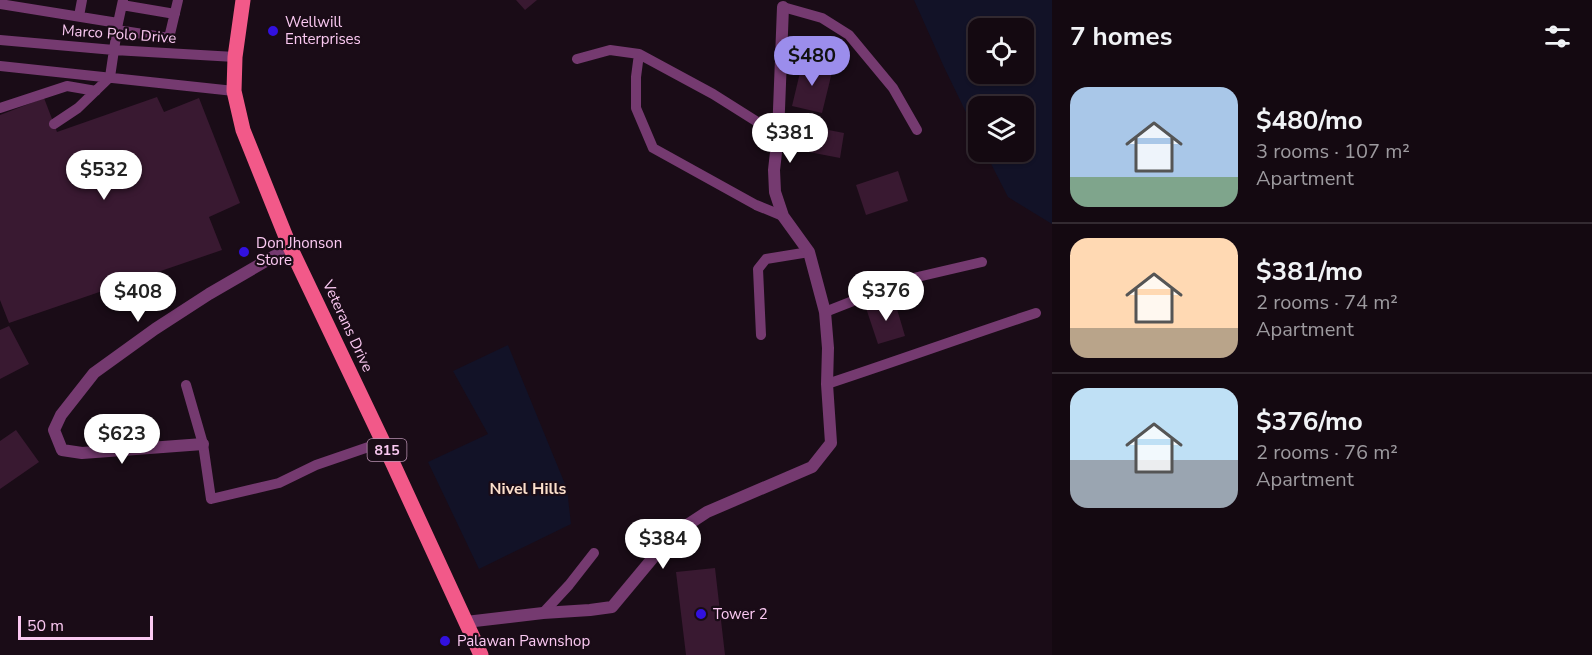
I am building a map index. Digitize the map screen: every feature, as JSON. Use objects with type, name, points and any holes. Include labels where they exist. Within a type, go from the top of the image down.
[{"type":"main road","name":"Veterans Drive","points":[[243,0],[235,57],[234,91],[243,130],[290,247],[482,655]]},
{"type":"street","points":[[466,622],[612,607],[672,535],[707,512],[812,467],[831,443],[825,312],[809,252],[783,216],[775,192],[774,170],[778,135],[783,7]]},
{"type":"street","points":[[203,444],[82,453],[62,450],[54,430],[61,415],[94,373],[209,294],[290,247]]},
{"type":"lane","points":[[79,16],[82,0]]},
{"type":"lane","points":[[0,4],[79,16],[169,38],[178,0]]},
{"type":"lane","points":[[54,124],[78,108],[110,77],[123,3],[175,14]]},
{"type":"lane","points":[[783,7],[822,18],[849,35],[893,88],[917,130]]},
{"type":"lane","name":"Marco Polo Drive","points":[[0,40],[235,57]]},
{"type":"lane","points":[[577,59],[610,50],[639,54],[713,94],[778,135]]},
{"type":"lane","points":[[639,54],[636,108],[653,148],[756,205],[783,216]]},
{"type":"lane","points":[[0,66],[234,91]]},
{"type":"lane","points":[[0,108],[67,86],[96,91]]},
{"type":"lane","points":[[761,336],[758,269],[766,259],[809,252]]},
{"type":"lane","points":[[825,312],[909,279],[982,262]]},
{"type":"lane","points":[[827,384],[1036,313]]},
{"type":"lane","points":[[186,386],[203,444],[211,500],[279,483],[316,465],[383,442]]},
{"type":"lane","points":[[543,613],[594,553]]},
{"type":"shaded area","points":[[914,0],[1052,0],[1052,224],[1008,197],[990,162],[1034,162],[1034,96],[968,96],[968,116]]},
{"type":"shaded area","points":[[508,345],[567,489],[571,524],[479,569],[428,462],[488,434],[453,371]]},
{"type":"building","points":[[516,0],[537,0],[525,10]]},
{"type":"building","points":[[803,60],[833,68],[822,113],[792,106]]},
{"type":"building","points":[[157,97],[164,112],[199,98],[240,203],[209,217],[222,250],[9,323],[0,300],[0,115],[44,98],[57,132]]},
{"type":"building","points":[[813,127],[844,133],[840,158],[809,152]]},
{"type":"building","points":[[898,171],[908,201],[866,215],[856,185]]},
{"type":"building","points":[[894,299],[905,336],[878,344],[866,308]]},
{"type":"building","points":[[9,326],[29,364],[0,379],[0,330]]},
{"type":"building","points":[[16,430],[39,462],[0,489],[0,441]]},
{"type":"building","name":"Tower 2","points":[[715,568],[725,655],[686,655],[676,572]]},
{"type":"place","name":"Wellwill Enterprises","points":[[273,31]]},
{"type":"place","name":"Don Jhonson Store","points":[[244,252]]},
{"type":"place","name":"Tower 2","points":[[701,614]]},
{"type":"place","name":"Palawan Pawnshop","points":[[445,641]]},
{"type":"district","name":"Nivel Hills","points":[[528,488]]}]
